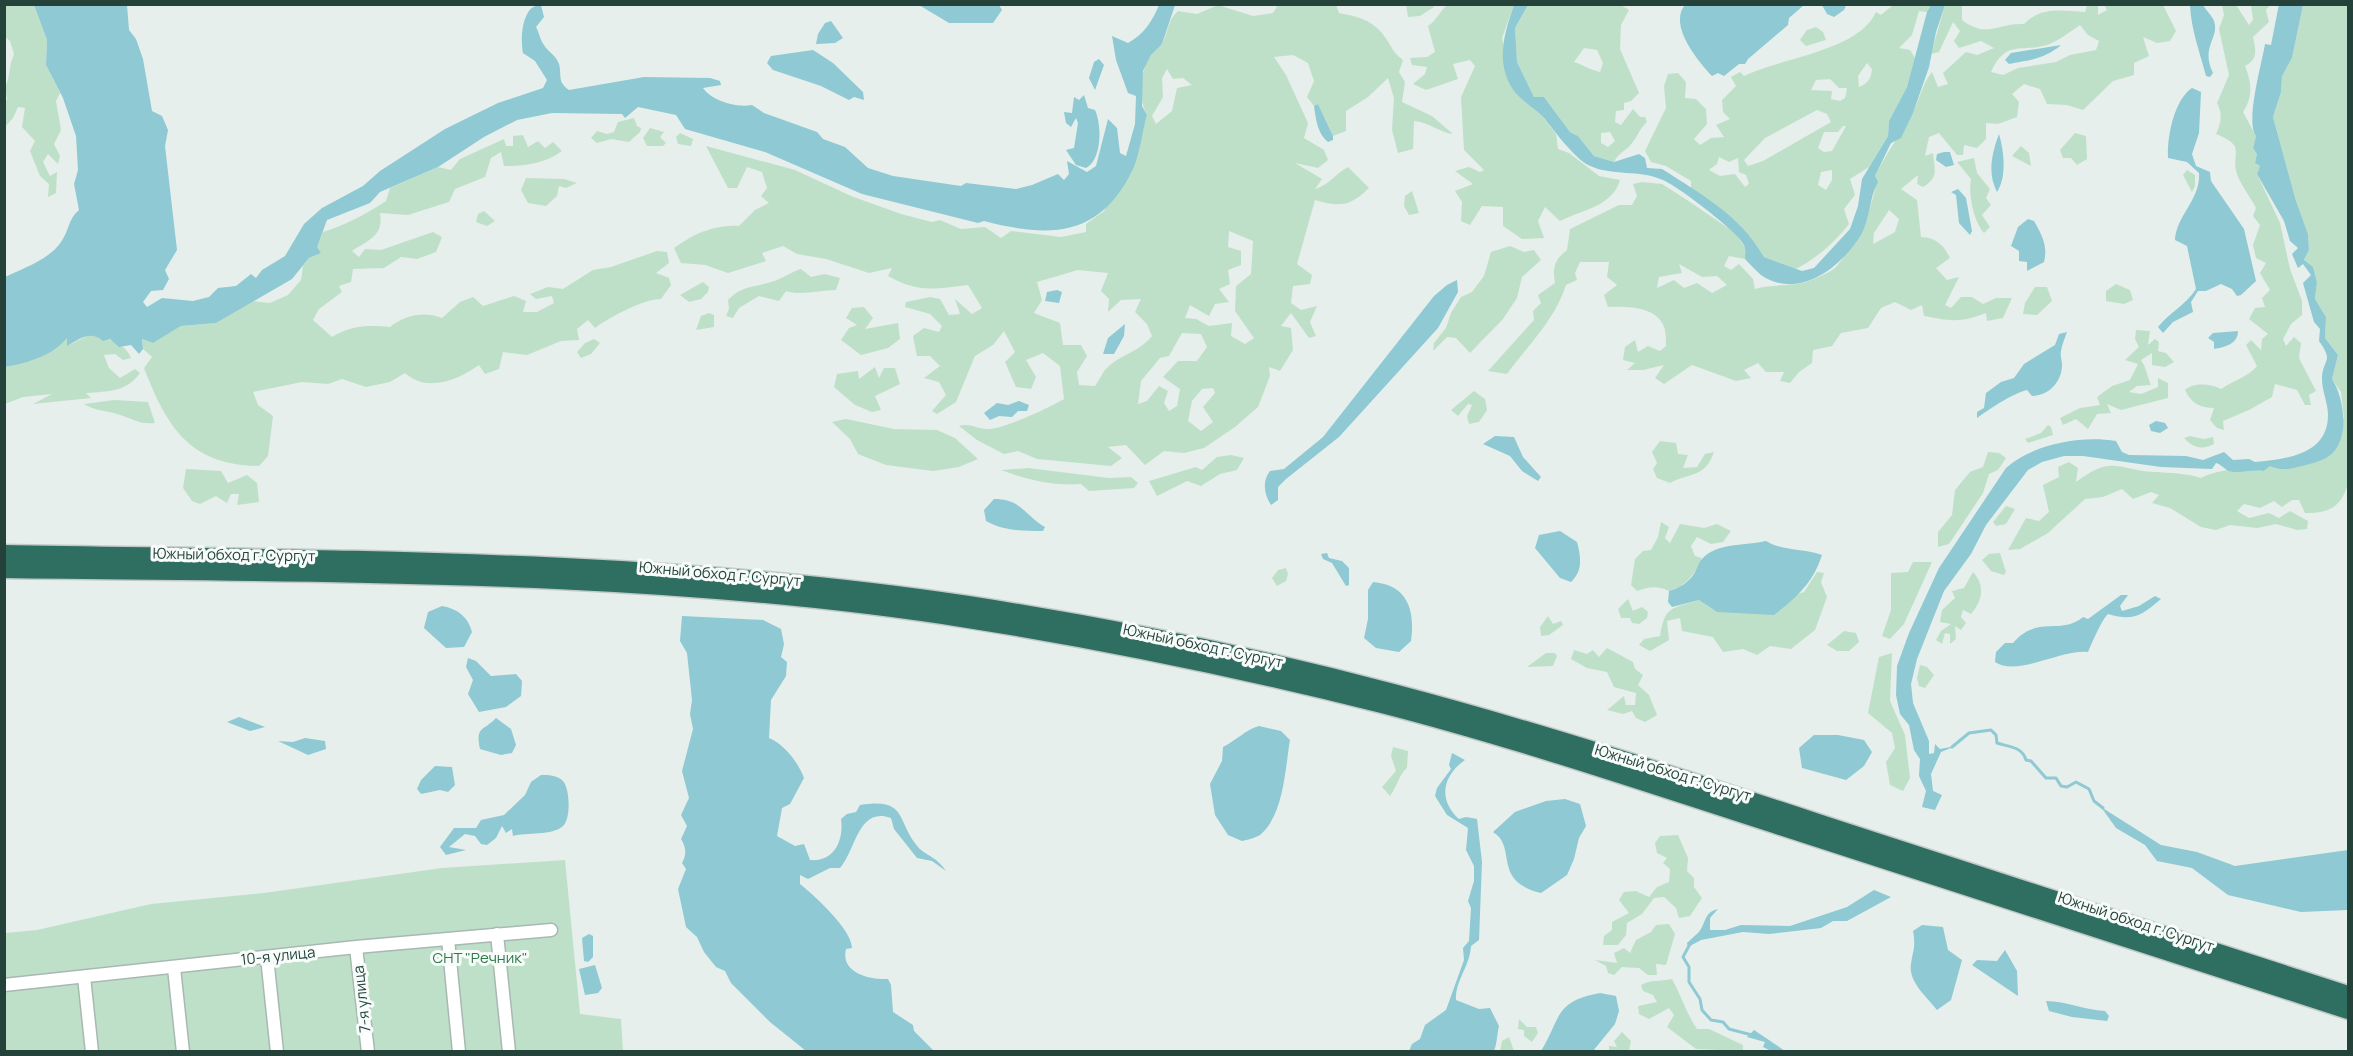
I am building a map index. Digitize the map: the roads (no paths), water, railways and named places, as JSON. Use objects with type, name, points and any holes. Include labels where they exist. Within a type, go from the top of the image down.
[{"type":"highway","name":"Южный обход г. Сургут","points":[[4,554],[489,563],[658,572],[799,584],[967,605],[1129,634],[1303,670],[1474,716],[1663,773],[2349,995]]},
{"type":"highway","name":"Южный обход г. Сургут","points":[[4,568],[489,577],[646,586],[797,598],[965,619],[1126,648],[1300,684],[1470,729],[1670,790],[2349,1010]]},
{"type":"street","name":"10-я улица","points":[[4,985],[356,947],[551,930]]},
{"type":"street","points":[[497,934],[509,1052]]},
{"type":"street","points":[[448,939],[459,1052]]},
{"type":"street","name":"7-я улица","points":[[356,947],[368,1052]]},
{"type":"street","points":[[267,957],[277,1052]]},
{"type":"street","points":[[174,968],[183,1052]]},
{"type":"street","points":[[84,977],[92,1052]]},
{"type":"water","points":[[1685,4],[1804,5],[1789,18],[1788,25],[1745,64],[1739,64],[1724,76],[1718,73],[1712,76],[1699,61],[1682,32],[1680,22]]},
{"type":"water","points":[[2279,4],[2303,5],[2292,58],[2282,76],[2281,92],[2273,117],[2296,201],[2308,234],[2309,250],[2304,260],[2313,267],[2317,282],[2315,299],[2326,317],[2325,338],[2338,355],[2332,379],[2343,410],[2339,444],[2333,453],[2324,459],[2290,469],[2270,466],[2264,471],[2233,472],[2216,463],[2212,469],[2161,467],[2083,456],[2064,456],[2042,462],[2028,470],[1986,525],[1971,554],[1944,591],[1917,659],[1911,684],[1913,703],[1929,741],[1929,754],[1934,753],[1935,744],[1940,749],[1956,746],[1941,752],[1931,774],[1933,791],[1942,795],[1935,810],[1922,807],[1926,791],[1919,776],[1920,759],[1914,750],[1909,725],[1900,714],[1896,695],[1897,666],[1909,633],[1939,568],[2006,468],[2043,447],[2088,439],[2116,441],[2122,452],[2129,455],[2186,456],[2203,460],[2224,452],[2233,460],[2267,461],[2292,456],[2313,447],[2321,439],[2326,428],[2328,410],[2322,379],[2327,357],[2319,341],[2320,329],[2314,322],[2303,283],[2311,275],[2303,264],[2298,268],[2292,254],[2298,248],[2290,241],[2284,221],[2257,174],[2260,166],[2255,163],[2257,154],[2253,148],[2256,136],[2252,118],[2255,92],[2265,44],[2271,45]]},
{"type":"water","points":[[34,5],[127,5],[129,30],[136,39],[143,59],[152,111],[162,116],[168,130],[165,146],[177,250],[165,270],[169,279],[163,290],[151,291],[143,302],[147,307],[162,298],[193,301],[209,297],[218,288],[236,286],[251,274],[256,278],[262,270],[285,256],[304,224],[322,208],[363,186],[380,171],[445,129],[498,103],[543,88],[547,80],[535,61],[523,53],[522,47],[522,31],[526,16],[535,6],[541,5],[544,17],[536,27],[546,47],[558,61],[561,81],[569,90],[644,77],[710,78],[720,81],[721,85],[703,88],[712,97],[732,104],[752,105],[764,113],[817,132],[823,139],[845,147],[868,168],[893,176],[961,186],[966,183],[1016,189],[1058,174],[1064,180],[1069,174],[1067,161],[1087,172],[1096,166],[1108,119],[1117,128],[1120,153],[1126,156],[1135,124],[1136,96],[1128,93],[1116,60],[1112,36],[1128,43],[1147,27],[1159,5],[1175,5],[1162,44],[1151,55],[1143,71],[1142,106],[1147,115],[1133,169],[1120,192],[1105,209],[1089,220],[1071,227],[1030,230],[984,221],[978,223],[862,194],[765,152],[685,129],[676,115],[638,107],[625,118],[622,114],[552,113],[517,120],[484,137],[438,167],[380,192],[370,203],[327,220],[317,247],[321,253],[309,258],[292,279],[216,323],[181,326],[153,343],[142,339],[143,349],[139,354],[131,345],[119,347],[110,339],[103,341],[89,336],[67,346],[67,338],[54,350],[39,358],[5,367],[5,277],[50,254],[64,238],[73,217],[79,210],[74,184],[78,170],[76,136],[63,98],[46,65],[47,40]]},
{"type":"water","points":[[919,5],[999,5],[1002,10],[993,23],[949,23]]},
{"type":"water","points":[[1514,5],[1528,5],[1515,28],[1517,62],[1534,97],[1544,97],[1570,132],[1578,136],[1594,156],[1614,162],[1639,154],[1645,158],[1647,168],[1662,169],[1719,207],[1744,229],[1764,257],[1802,271],[1814,268],[1850,229],[1858,206],[1862,179],[1888,136],[1889,121],[1907,87],[1927,12],[1931,5],[1945,5],[1936,32],[1929,67],[1913,113],[1901,138],[1891,143],[1875,176],[1878,182],[1861,235],[1853,247],[1831,269],[1818,277],[1790,284],[1775,282],[1761,275],[1745,259],[1745,247],[1731,230],[1671,184],[1645,175],[1597,169],[1583,162],[1571,151],[1541,115],[1515,92],[1507,78],[1503,46]]},
{"type":"water","points":[[1822,5],[1846,5],[1844,10],[1834,17],[1827,14]]},
{"type":"water","points":[[2190,5],[2203,5],[2214,21],[2215,33],[2209,50],[2213,73],[2210,77],[2206,76],[2192,23]]},
{"type":"water","points":[[831,21],[843,38],[835,43],[816,44],[818,34],[825,23]]},
{"type":"water","points":[[2061,45],[2036,58],[2009,64],[2005,60],[2011,53]]},
{"type":"water","points":[[813,50],[833,63],[863,92],[864,100],[854,97],[849,100],[821,86],[773,70],[767,63],[771,56]]},
{"type":"water","points":[[1099,59],[1104,65],[1095,90],[1089,78],[1094,62]]},
{"type":"water","points":[[2192,88],[2201,92],[2199,133],[2192,154],[2196,166],[2210,172],[2211,181],[2244,229],[2256,281],[2237,296],[2232,289],[2221,284],[2206,291],[2198,291],[2191,302],[2193,312],[2173,322],[2163,333],[2158,327],[2188,300],[2196,289],[2187,246],[2175,240],[2179,223],[2196,191],[2199,173],[2187,162],[2168,158],[2169,140],[2176,110]]},
{"type":"water","points":[[1084,95],[1088,108],[1095,110],[1099,124],[1098,150],[1091,164],[1086,168],[1076,165],[1066,150],[1074,148],[1078,123],[1076,118],[1071,127],[1066,123],[1064,112],[1072,113],[1074,97],[1079,100]]},
{"type":"water","points":[[1318,104],[1333,136],[1333,140],[1328,142],[1318,126],[1314,106]]},
{"type":"water","points":[[1999,134],[2004,164],[1997,192],[1991,170],[1994,148]]},
{"type":"water","points":[[1950,152],[1954,165],[1946,167],[1936,160],[1937,154]]},
{"type":"water","points":[[1958,189],[1966,198],[1972,231],[1970,235],[1959,223],[1956,195],[1951,192]]},
{"type":"water","points":[[2028,219],[2034,221],[2037,226],[2044,241],[2045,251],[2044,262],[2027,271],[2027,262],[2019,261],[2019,251],[2011,246],[2018,227]]},
{"type":"water","points":[[1457,280],[1458,292],[1438,328],[1339,437],[1278,487],[1278,500],[1271,505],[1265,488],[1270,471],[1284,469],[1323,437],[1434,296]]},
{"type":"water","points":[[1057,290],[1062,292],[1059,303],[1045,301],[1047,292]]},
{"type":"water","points":[[1125,324],[1124,336],[1114,354],[1103,354],[1108,338]]},
{"type":"water","points":[[2238,331],[2233,342],[2214,349],[2214,342],[2208,338],[2213,333]]},
{"type":"water","points":[[2067,332],[2061,351],[2060,377],[2049,391],[2032,396],[2027,390],[2015,394],[1977,418],[1977,412],[1984,408],[1986,393],[2001,382],[2014,378],[2024,364],[2055,345],[2059,334]]},
{"type":"water","points":[[1019,401],[1029,405],[1027,411],[1018,411],[1012,417],[999,416],[990,420],[984,413],[997,403],[1008,405]]},
{"type":"water","points":[[2156,421],[2165,423],[2168,428],[2160,433],[2151,431],[2149,425]]},
{"type":"water","points":[[1495,436],[1514,437],[1523,457],[1541,477],[1538,481],[1522,471],[1510,456],[1483,444]]},
{"type":"water","points":[[994,499],[1017,505],[1045,527],[1043,531],[1007,529],[986,521],[984,510]]},
{"type":"water","points":[[1560,531],[1577,542],[1579,568],[1571,582],[1560,578],[1535,548],[1539,535]]},
{"type":"water","points":[[1766,541],[1822,555],[1809,582],[1774,615],[1717,612],[1699,600],[1672,607],[1668,602],[1669,591],[1690,579],[1701,560],[1708,554],[1724,547]]},
{"type":"water","points":[[1327,553],[1329,558],[1342,561],[1349,568],[1349,585],[1346,586],[1332,563],[1323,559],[1321,554]]},
{"type":"water","points":[[1373,582],[1395,588],[1402,594],[1410,610],[1411,641],[1399,652],[1376,648],[1364,638],[1368,619],[1368,590]]},
{"type":"water","points":[[2121,595],[2128,595],[2120,606],[2122,611],[2139,606],[2155,596],[2161,599],[2137,616],[2125,617],[2108,614],[2088,652],[2065,654],[2027,665],[2004,666],[1995,662],[1996,652],[2005,643],[2013,643],[2031,629],[2066,625],[2083,617],[2088,619]]},
{"type":"water","points":[[442,606],[453,609],[468,622],[472,632],[464,647],[446,648],[424,628],[428,612]]},
{"type":"water","points":[[682,616],[763,620],[781,629],[784,644],[781,657],[787,662],[786,676],[771,700],[769,738],[790,755],[804,778],[790,804],[782,808],[777,836],[795,846],[804,844],[810,860],[818,860],[825,858],[836,849],[841,835],[841,819],[847,814],[856,812],[860,805],[875,803],[886,805],[899,813],[918,847],[939,862],[946,871],[932,861],[917,858],[894,829],[891,818],[880,816],[871,818],[865,824],[840,868],[830,868],[808,879],[800,875],[800,884],[832,914],[846,932],[852,948],[846,949],[845,957],[848,964],[865,976],[888,979],[891,985],[893,1012],[913,1025],[914,1031],[934,1051],[806,1051],[770,1022],[731,983],[725,971],[716,967],[704,952],[697,937],[686,927],[678,889],[686,869],[682,863],[685,851],[681,839],[687,826],[681,815],[689,798],[682,771],[693,729],[690,714],[692,700],[687,653],[680,641]]},
{"type":"water","points":[[468,658],[476,661],[491,676],[516,674],[522,681],[521,696],[506,707],[479,712],[468,694],[473,680],[466,667]]},
{"type":"water","points":[[239,717],[265,727],[250,731],[227,722]]},
{"type":"water","points":[[496,718],[511,729],[516,745],[512,753],[501,755],[480,749],[480,733]]},
{"type":"water","points":[[1259,726],[1281,731],[1290,740],[1285,778],[1279,804],[1268,826],[1260,835],[1242,841],[1228,835],[1215,815],[1210,784],[1222,761],[1223,747]]},
{"type":"water","points":[[1814,735],[1838,735],[1864,740],[1872,752],[1864,766],[1846,780],[1802,768],[1799,748]]},
{"type":"water","points":[[305,738],[325,741],[326,749],[308,755],[278,741],[293,742]]},
{"type":"water","points":[[1452,753],[1465,760],[1451,773],[1447,781],[1448,804],[1459,819],[1466,817],[1477,819],[1482,862],[1479,940],[1471,946],[1456,993],[1456,1000],[1479,1009],[1490,1008],[1499,1026],[1494,1051],[1409,1051],[1412,1044],[1420,1039],[1425,1025],[1446,1010],[1464,960],[1463,948],[1469,941],[1471,908],[1468,901],[1474,881],[1474,866],[1466,850],[1468,828],[1447,815],[1435,796],[1437,788],[1451,769],[1449,765]]},
{"type":"water","points":[[435,766],[452,767],[455,785],[448,792],[440,790],[421,794],[417,789],[421,780]]},
{"type":"water","points":[[541,775],[558,778],[565,785],[568,811],[563,826],[546,833],[513,836],[512,829],[506,833],[502,826],[496,838],[487,845],[481,844],[475,836],[465,834],[449,847],[466,850],[446,855],[440,847],[454,828],[476,828],[481,820],[504,815],[525,795],[531,782]]},
{"type":"water","points":[[1565,799],[1580,804],[1586,826],[1579,838],[1567,875],[1541,893],[1526,888],[1516,881],[1510,872],[1504,846],[1493,832],[1515,812],[1546,801]]},
{"type":"water","points":[[2101,807],[2161,845],[2197,852],[2235,866],[2348,850],[2348,910],[2301,912],[2228,895],[2192,868],[2157,861],[2145,845],[2116,828]]},
{"type":"water","points":[[1874,890],[1891,897],[1847,921],[1833,921],[1821,928],[1769,934],[1743,932],[1701,940],[1688,947],[1687,943],[1699,932],[1713,910],[1718,909],[1710,918],[1710,930],[1725,930],[1741,925],[1790,926],[1847,907]]},
{"type":"water","points":[[1922,925],[1943,927],[1948,950],[1962,960],[1951,1000],[1937,1010],[1912,977],[1913,931]]},
{"type":"water","points":[[589,934],[593,936],[593,957],[588,962],[584,961],[582,938]]},
{"type":"water","points":[[2005,950],[2017,971],[2018,996],[1972,965],[1977,960],[1997,961]]},
{"type":"water","points":[[595,965],[602,988],[598,993],[585,995],[579,969]]},
{"type":"water","points":[[1600,993],[1616,996],[1619,1011],[1615,1024],[1593,1051],[1541,1051],[1566,1006],[1585,996]]},
{"type":"water","points":[[2046,1001],[2105,1011],[2109,1016],[2107,1021],[2072,1017],[2049,1011]]},
{"type":"water","points":[[1754,1030],[1785,1051],[1771,1051],[1763,1047],[1765,1042],[1747,1037]]},
{"type":"waterway","points":[[1952,747],[1969,733],[1991,730],[1996,735],[1997,743],[2021,752],[2026,760],[2031,761],[2046,778],[2056,778],[2061,786],[2067,787],[2076,782],[2089,789],[2094,801],[2103,808]]},
{"type":"waterway","points":[[1690,944],[1683,957],[1689,967],[1689,982],[1700,999],[1702,1010],[1711,1020],[1723,1022],[1729,1029],[1752,1035]]},
{"type":"park label","name":"СНТ \"Речник\"","points":[[480,958]]}]
